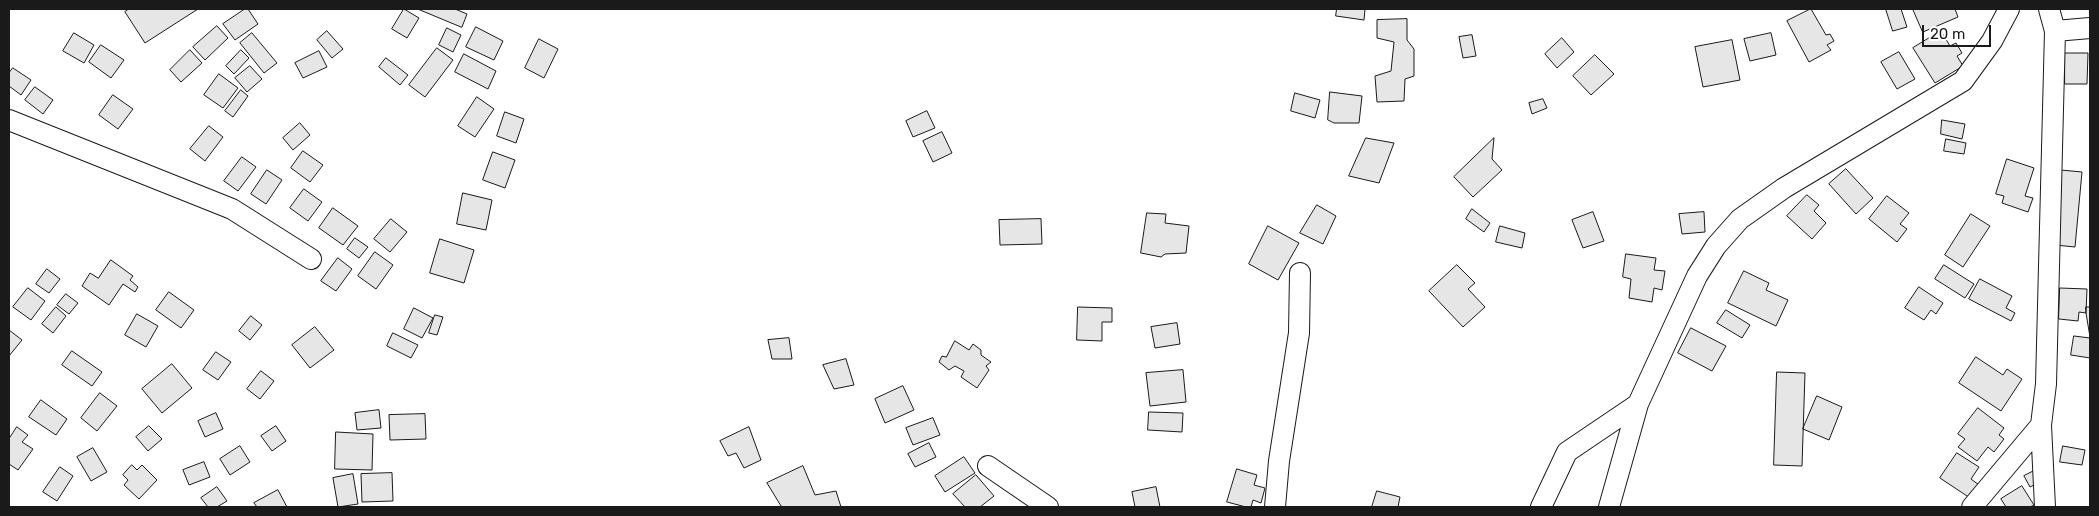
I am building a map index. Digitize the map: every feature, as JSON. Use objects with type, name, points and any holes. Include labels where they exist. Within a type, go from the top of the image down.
[{"type":"street","points":[[1609,507],[1638,404],[1697,276],[1716,246],[1740,219],[1784,188],[1962,81],[1992,41],[2009,9]]},
{"type":"street","points":[[2044,507],[2041,425],[2046,384],[2056,31],[2049,9]]},
{"type":"street","points":[[2056,31],[2090,28]]},
{"type":"street","points":[[9,120],[232,209],[311,259]]},
{"type":"street","points":[[1275,507],[1278,462],[1299,333],[1300,273]]},
{"type":"street","points":[[1541,507],[1567,452],[1638,404]]},
{"type":"street","points":[[1972,507],[2041,425]]},
{"type":"street","points":[[988,466],[1048,507]]},
{"type":"building","points":[[129,9],[198,9],[145,43],[125,12]]},
{"type":"building","points":[[245,9],[248,9],[258,24],[235,40],[223,24]]},
{"type":"building","points":[[404,9],[419,18],[407,38],[392,29]]},
{"type":"building","points":[[418,9],[455,9],[467,14],[462,27]]},
{"type":"building","points":[[1337,9],[1365,9],[1364,20],[1336,16]]},
{"type":"building","points":[[1811,9],[1826,35],[1830,34],[1834,41],[1827,45],[1831,50],[1809,62],[1787,21]]},
{"type":"building","points":[[1886,9],[1901,9],[1907,27],[1893,31]]},
{"type":"building","points":[[1913,9],[1955,9],[1958,17],[1923,32]]},
{"type":"building","points":[[1407,19],[1407,40],[1414,49],[1414,76],[1405,79],[1404,101],[1377,102],[1375,76],[1391,71],[1394,42],[1377,38],[1377,20]]},
{"type":"building","points":[[217,26],[228,38],[205,60],[193,47]]},
{"type":"building","points":[[476,27],[503,41],[494,60],[466,47]]},
{"type":"building","points":[[447,28],[461,35],[453,52],[439,45]]},
{"type":"building","points":[[327,31],[343,49],[332,58],[317,40]]},
{"type":"building","points":[[1941,31],[1950,46],[1956,43],[1962,53],[1957,56],[1963,66],[1935,83],[1913,48]]},
{"type":"building","points":[[74,33],[94,45],[84,63],[63,51]]},
{"type":"building","points":[[252,33],[277,63],[264,73],[240,43]]},
{"type":"building","points":[[1771,33],[1776,55],[1750,61],[1744,39]]},
{"type":"building","points":[[1472,35],[1476,56],[1463,58],[1459,37]]},
{"type":"building","points":[[1562,38],[1574,52],[1557,68],[1545,54]]},
{"type":"building","points":[[539,39],[558,49],[544,78],[525,68]]},
{"type":"building","points":[[1732,40],[1740,80],[1703,87],[1695,47]]},
{"type":"building","points":[[101,45],[124,60],[111,78],[89,62]]},
{"type":"building","points":[[437,48],[453,60],[425,97],[409,85]]},
{"type":"building","points":[[190,50],[202,63],[181,82],[170,70]]},
{"type":"building","points":[[241,50],[249,58],[234,74],[226,66]]},
{"type":"building","points":[[319,51],[327,67],[303,78],[295,63]]},
{"type":"building","points":[[1899,52],[1915,79],[1897,89],[1881,62]]},
{"type":"building","points":[[2065,53],[2088,53],[2087,84],[2065,84]]},
{"type":"building","points":[[464,54],[496,71],[488,89],[455,72]]},
{"type":"building","points":[[1595,55],[1614,74],[1591,95],[1573,76]]},
{"type":"building","points":[[386,58],[408,75],[400,85],[379,67]]},
{"type":"building","points":[[250,66],[262,79],[247,92],[235,78]]},
{"type":"building","points":[[13,68],[31,80],[21,95],[9,86],[9,73]]},
{"type":"building","points":[[219,74],[238,88],[223,108],[204,95]]},
{"type":"building","points":[[35,87],[53,100],[43,114],[25,100]]},
{"type":"building","points":[[241,90],[248,96],[233,117],[225,111]]},
{"type":"building","points":[[1330,92],[1362,96],[1359,123],[1334,123],[1328,120]]},
{"type":"building","points":[[1295,93],[1320,100],[1315,118],[1291,111]]},
{"type":"building","points":[[113,95],[133,109],[118,129],[99,115]]},
{"type":"building","points":[[477,97],[494,109],[475,137],[458,126]]},
{"type":"building","points":[[1543,99],[1547,108],[1532,114],[1529,103]]},
{"type":"building","points":[[927,111],[935,128],[913,137],[906,121]]},
{"type":"building","points":[[505,112],[524,119],[516,143],[497,136]]},
{"type":"building","points":[[1942,120],[1965,124],[1962,139],[1941,134]]},
{"type":"building","points":[[300,123],[310,135],[293,150],[283,138]]},
{"type":"building","points":[[209,126],[223,137],[205,161],[190,149]]},
{"type":"building","points":[[942,132],[952,153],[933,162],[923,141]]},
{"type":"building","points":[[1366,138],[1394,143],[1379,183],[1349,176]]},
{"type":"building","points":[[1494,138],[1492,159],[1502,170],[1473,197],[1454,177]]},
{"type":"building","points":[[1946,139],[1966,143],[1964,154],[1944,151]]},
{"type":"building","points":[[303,151],[323,165],[310,182],[291,168]]},
{"type":"building","points":[[493,152],[515,160],[505,188],[483,180]]},
{"type":"building","points":[[242,157],[256,167],[238,191],[224,181]]},
{"type":"building","points":[[2007,159],[2034,168],[2025,196],[2033,198],[2028,212],[2002,203],[2004,196],[1996,194]]},
{"type":"building","points":[[1846,169],[1873,198],[1856,214],[1829,184]]},
{"type":"building","points":[[267,170],[282,180],[266,204],[251,194]]},
{"type":"building","points":[[2061,170],[2082,172],[2075,247],[2055,245]]},
{"type":"building","points":[[304,189],[322,202],[308,221],[290,208]]},
{"type":"building","points":[[463,193],[492,200],[486,230],[457,224]]},
{"type":"building","points":[[1807,195],[1819,205],[1814,211],[1826,223],[1812,239],[1787,216]]},
{"type":"building","points":[[1887,196],[1909,213],[1900,224],[1907,229],[1897,242],[1869,219]]},
{"type":"building","points":[[1317,205],[1336,216],[1323,244],[1300,233]]},
{"type":"building","points":[[333,208],[358,226],[343,245],[319,228]]},
{"type":"building","points":[[1472,209],[1490,223],[1484,232],[1466,219]]},
{"type":"building","points":[[1593,212],[1604,241],[1583,248],[1572,220]]},
{"type":"building","points":[[1704,212],[1705,232],[1682,234],[1679,214]]},
{"type":"building","points":[[1147,213],[1166,214],[1165,223],[1189,226],[1186,253],[1165,254],[1161,257],[1141,253]]},
{"type":"building","points":[[1971,214],[1990,226],[1963,267],[1945,255]]},
{"type":"building","points":[[391,219],[407,232],[390,252],[374,239]]},
{"type":"building","points":[[1041,219],[1042,244],[1000,245],[999,220]]},
{"type":"building","points":[[1268,226],[1299,243],[1278,280],[1249,264]]},
{"type":"building","points":[[1500,226],[1525,233],[1522,248],[1496,242]]},
{"type":"building","points":[[355,238],[368,247],[359,258],[347,249]]},
{"type":"building","points":[[440,239],[474,250],[464,283],[430,273]]},
{"type":"building","points":[[375,252],[393,265],[376,289],[358,276]]},
{"type":"building","points":[[1626,254],[1656,258],[1654,270],[1665,271],[1662,290],[1654,288],[1652,302],[1629,298],[1631,279],[1623,277]]},
{"type":"building","points":[[338,258],[352,269],[336,291],[321,281]]},
{"type":"building","points":[[111,260],[133,276],[130,280],[138,287],[135,292],[123,284],[109,305],[82,286],[90,273],[98,278]]},
{"type":"building","points":[[1457,265],[1475,283],[1468,289],[1485,307],[1463,327],[1429,291]]},
{"type":"building","points":[[1944,265],[1974,284],[1965,298],[1935,279]]},
{"type":"building","points":[[47,269],[60,279],[49,293],[36,284]]},
{"type":"building","points":[[1744,271],[1769,283],[1766,290],[1788,300],[1776,326],[1728,303]]},
{"type":"building","points":[[1980,279],[2012,296],[2006,308],[2015,313],[2011,321],[1969,299]]},
{"type":"building","points":[[1919,287],[1943,303],[1936,314],[1931,310],[1924,320],[1905,308]]},
{"type":"building","points":[[28,288],[45,301],[31,320],[13,307]]},
{"type":"building","points":[[2060,288],[2087,289],[2086,313],[2079,312],[2078,321],[2059,319]]},
{"type":"building","points":[[169,292],[194,310],[181,328],[156,310]]},
{"type":"building","points":[[66,294],[78,303],[69,314],[57,305]]},
{"type":"building","points":[[56,307],[66,316],[53,333],[42,324]]},
{"type":"building","points":[[1078,307],[1112,308],[1112,322],[1102,322],[1102,341],[1077,340]]},
{"type":"building","points":[[2086,307],[2090,307],[2090,337],[2086,313]]},
{"type":"building","points":[[414,308],[433,318],[422,338],[404,329]]},
{"type":"building","points":[[1726,310],[1750,325],[1742,338],[1717,323]]},
{"type":"building","points":[[137,314],[158,326],[146,347],[125,335]]},
{"type":"building","points":[[435,315],[443,317],[437,335],[429,333]]},
{"type":"building","points":[[251,316],[262,325],[250,340],[239,331]]},
{"type":"building","points":[[1177,323],[1180,344],[1155,348],[1151,327]]},
{"type":"building","points":[[315,327],[334,350],[310,368],[292,345]]},
{"type":"building","points":[[1691,328],[1726,346],[1712,371],[1678,353]]},
{"type":"building","points":[[9,330],[22,340],[9,356]]},
{"type":"building","points":[[393,333],[418,345],[411,358],[387,346]]},
{"type":"building","points":[[2074,336],[2090,338],[2090,358],[2071,355]]},
{"type":"building","points":[[789,338],[792,359],[772,359],[768,340]]},
{"type":"building","points":[[955,341],[969,350],[973,344],[981,350],[981,355],[991,362],[986,366],[989,370],[977,388],[961,377],[964,371],[955,366],[949,370],[939,362],[942,356],[946,357]]},
{"type":"building","points":[[72,351],[102,372],[92,386],[62,365]]},
{"type":"building","points":[[216,352],[231,362],[218,380],[203,370]]},
{"type":"building","points":[[1976,357],[2003,375],[2007,369],[2022,379],[2001,411],[1959,383]]},
{"type":"building","points":[[846,359],[854,385],[834,389],[823,365]]},
{"type":"building","points":[[172,364],[192,388],[162,413],[142,389]]},
{"type":"building","points":[[1183,370],[1186,402],[1150,406],[1146,373]]},
{"type":"building","points":[[261,371],[274,381],[260,399],[247,389]]},
{"type":"building","points":[[1777,372],[1805,373],[1802,466],[1774,465]]},
{"type":"building","points":[[903,386],[914,410],[885,423],[875,399]]},
{"type":"building","points":[[100,393],[117,406],[97,431],[81,418]]},
{"type":"building","points":[[1817,396],[1842,407],[1829,440],[1803,429]]},
{"type":"building","points":[[41,400],[67,419],[56,435],[29,417]]},
{"type":"building","points":[[1978,408],[2004,428],[1999,435],[2004,439],[1994,452],[1988,447],[1977,461],[1958,447],[1965,439],[1958,434]]},
{"type":"building","points":[[379,410],[381,428],[357,430],[355,413]]},
{"type":"building","points":[[1149,412],[1183,413],[1182,432],[1148,430]]},
{"type":"building","points":[[216,413],[223,429],[205,437],[198,421]]},
{"type":"building","points":[[425,414],[426,439],[390,440],[389,415]]},
{"type":"building","points":[[933,418],[940,435],[913,445],[906,428]]},
{"type":"building","points":[[149,426],[162,439],[148,451],[136,437]]},
{"type":"building","points":[[276,426],[286,441],[272,451],[261,436]]},
{"type":"building","points":[[17,427],[28,435],[22,442],[33,449],[18,470],[9,464],[9,439]]},
{"type":"building","points":[[749,427],[761,460],[744,468],[736,453],[728,456],[720,441]]},
{"type":"building","points":[[336,432],[373,434],[372,470],[335,469]]},
{"type":"building","points":[[929,443],[936,457],[915,467],[908,454]]},
{"type":"building","points":[[240,446],[250,462],[230,475],[220,459]]},
{"type":"building","points":[[2063,446],[2085,450],[2082,465],[2060,462]]},
{"type":"building","points":[[93,448],[107,472],[91,481],[77,457]]},
{"type":"building","points":[[1957,453],[1979,467],[1971,479],[1979,485],[1970,498],[1940,478]]},
{"type":"building","points":[[964,457],[975,473],[945,492],[935,476]]},
{"type":"building","points":[[204,462],[210,477],[189,485],[183,470]]},
{"type":"building","points":[[132,465],[137,470],[142,465],[157,480],[139,499],[124,485],[128,480],[123,475]]},
{"type":"building","points":[[803,466],[815,495],[836,491],[841,507],[781,506],[767,483]]},
{"type":"building","points":[[60,467],[73,476],[57,501],[43,492]]},
{"type":"building","points":[[1237,469],[1257,475],[1254,485],[1265,488],[1261,503],[1253,500],[1251,507],[1246,507],[1227,502]]},
{"type":"building","points":[[2034,471],[2040,482],[2030,487],[2024,476]]},
{"type":"building","points":[[392,473],[393,501],[362,502],[361,474]]},
{"type":"building","points":[[353,474],[358,504],[338,507],[333,478]]},
{"type":"building","points":[[976,475],[994,496],[980,507],[965,507],[953,494]]},
{"type":"building","points":[[2022,486],[2034,505],[2030,507],[2006,507],[2001,499]]},
{"type":"building","points":[[217,487],[227,501],[217,507],[208,507],[201,498]]},
{"type":"building","points":[[1156,487],[1160,507],[1135,507],[1132,492]]},
{"type":"building","points":[[278,490],[287,507],[257,507],[254,503]]},
{"type":"building","points":[[1377,491],[1400,497],[1398,507],[1372,507]]}]
